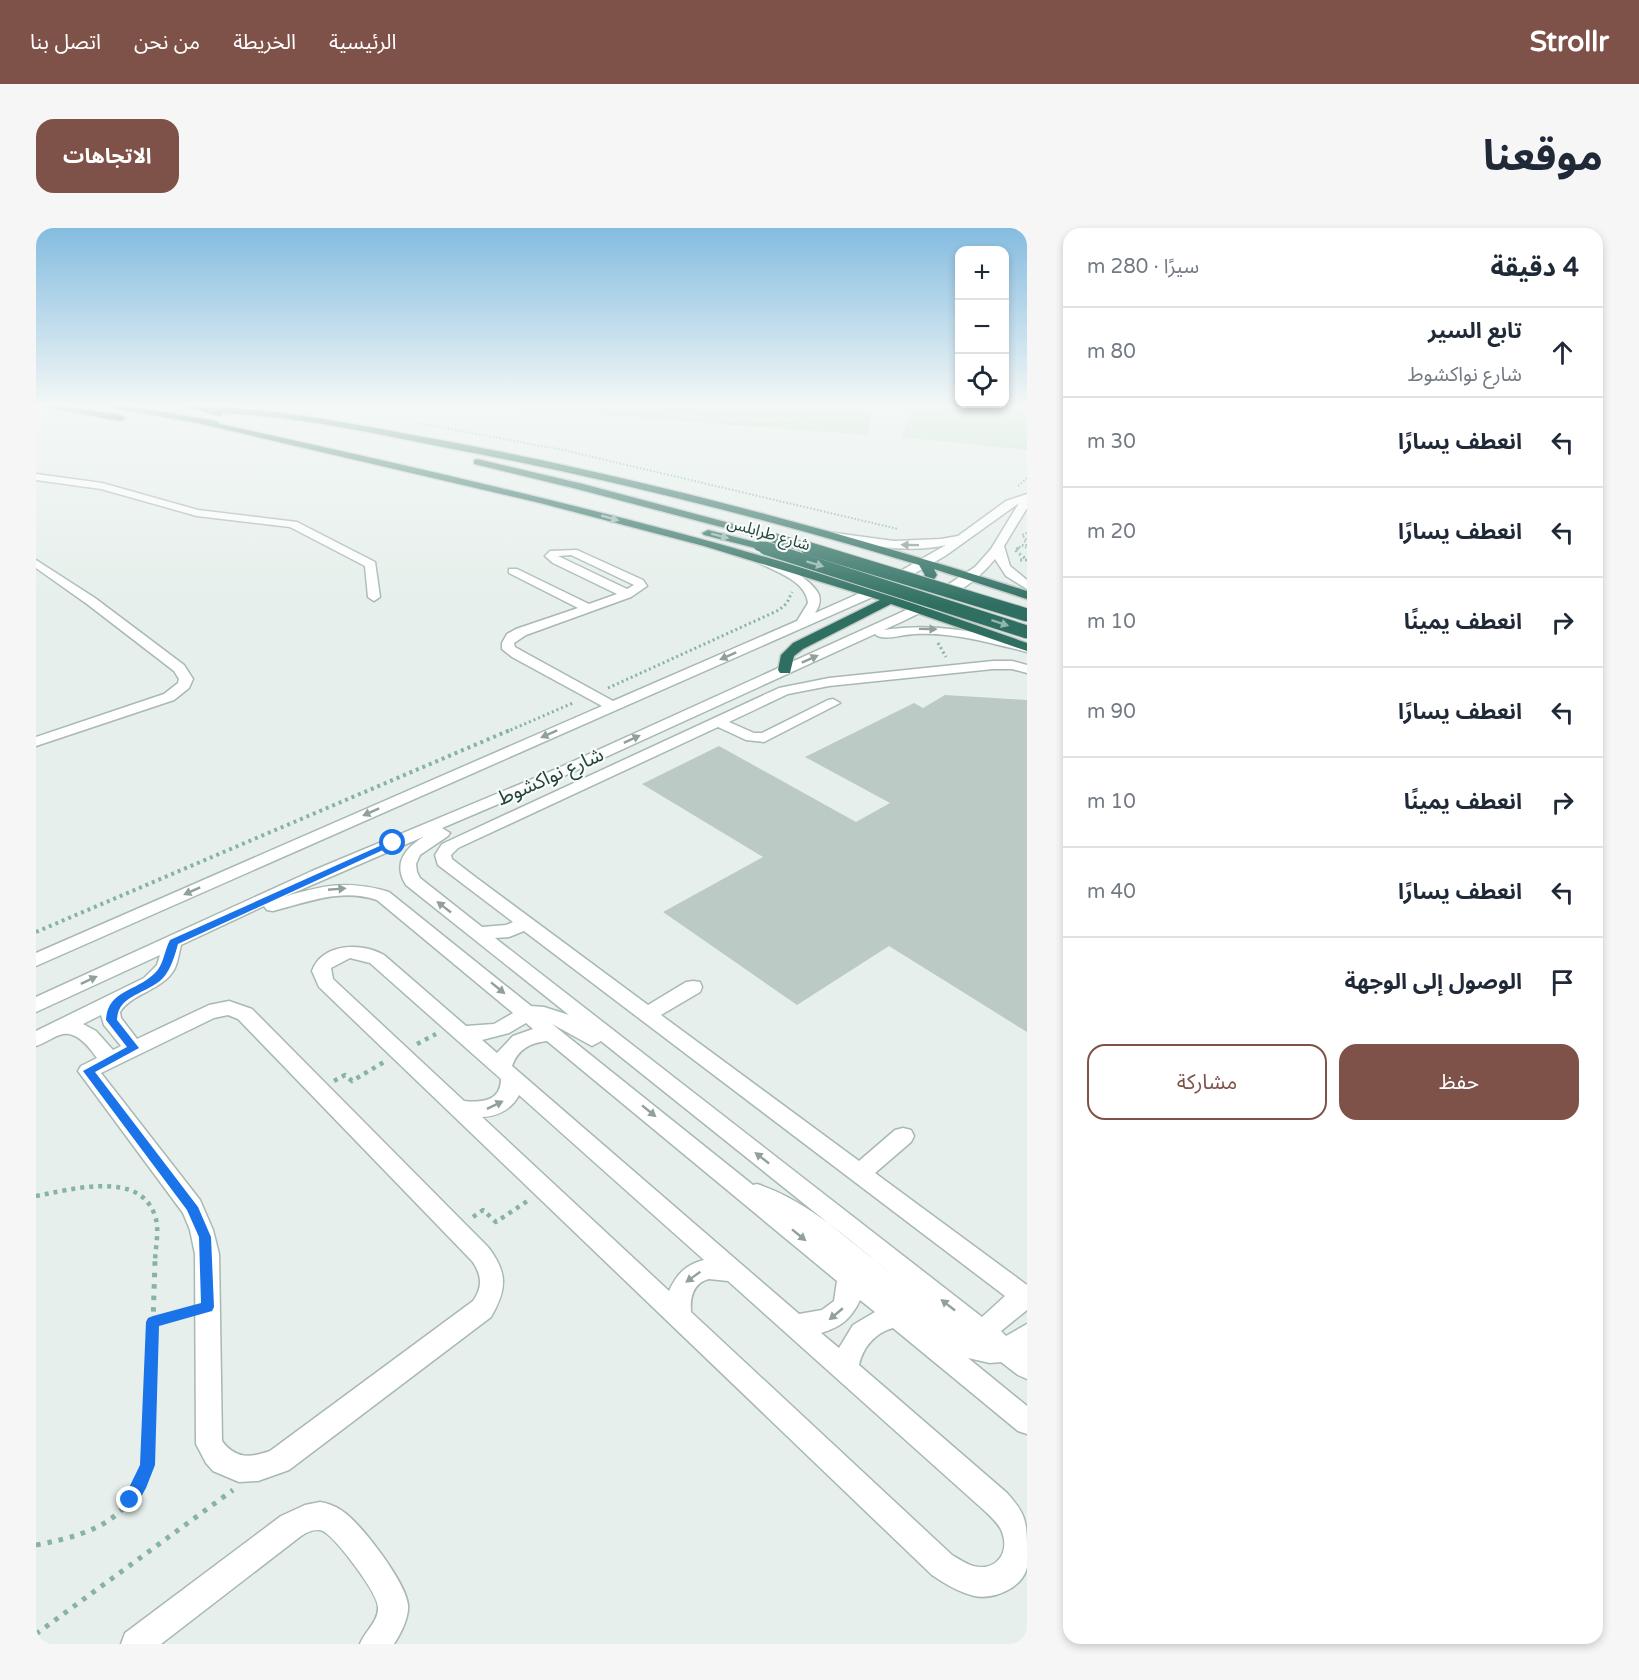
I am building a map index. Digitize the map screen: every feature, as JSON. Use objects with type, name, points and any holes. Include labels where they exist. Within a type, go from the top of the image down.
[{"type":"highway","points":[[416,472],[598,515],[764,561],[871,593],[1027,648]]},
{"type":"highway","points":[[470,472],[513,482]]},
{"type":"highway","name":"شارع طرابلس","points":[[521,472],[774,538],[1027,615]]},
{"type":"highway","points":[[578,472],[639,485],[831,534],[1027,594]]},
{"type":"highway","points":[[525,485],[582,499]]},
{"type":"highway","name":"شارع طرابلس","points":[[593,502],[759,546],[1027,632]]},
{"type":"highway","points":[[785,670],[788,656],[798,646],[892,600],[929,579],[930,571],[924,563]]},
{"type":"street","points":[[36,477],[102,486],[197,513],[293,524],[371,564],[374,597]]},
{"type":"street","name":"شارع نواكشوط","points":[[36,1005],[239,912],[559,773],[919,609],[970,577],[998,544],[1027,498]]},
{"type":"street","name":"شارع نواكشوط","points":[[36,960],[871,593],[967,536],[1010,503],[1027,498]]},
{"type":"street","points":[[1015,518],[1027,520]]},
{"type":"street","points":[[831,534],[907,545],[939,543],[967,536]]},
{"type":"street","points":[[998,544],[999,558],[1003,566],[1027,585]]},
{"type":"street","points":[[612,706],[517,654],[510,649],[508,642],[522,632],[627,594],[639,589],[639,583],[573,552],[559,551],[551,556],[557,561],[627,594]]},
{"type":"street","points":[[764,561],[799,579],[813,595],[813,606],[801,624]]},
{"type":"street","points":[[36,564],[91,601],[179,668],[186,679],[184,685],[168,697],[36,742]]},
{"type":"street","points":[[513,571],[587,608]]},
{"type":"street","points":[[850,641],[893,631],[932,629],[970,633],[1027,648]]},
{"type":"street","points":[[982,1332],[1025,1297],[444,861],[443,852],[452,844],[784,691],[812,684],[993,665],[1012,665],[1027,669]]},
{"type":"street","points":[[718,722],[751,737],[764,738],[832,703]]},
{"type":"street","points":[[464,813],[453,826],[413,852],[408,862],[407,872],[412,881],[1027,1368]]},
{"type":"street","points":[[239,912],[272,906],[336,888],[369,890],[394,903],[1027,1422]]},
{"type":"street","points":[[477,933],[509,931],[526,923]]},
{"type":"street","points":[[502,954],[503,942],[509,931]]},
{"type":"street","points":[[36,1039],[142,989],[160,975],[169,959],[173,942]]},
{"type":"street","points":[[340,954],[370,955],[506,1072],[998,1503],[1012,1522],[1019,1543],[1016,1562],[1004,1577],[984,1582],[963,1578],[942,1565],[326,983],[321,977],[320,970],[324,963],[340,954]]},
{"type":"street","points":[[648,1014],[693,987]]},
{"type":"street","points":[[119,999],[110,1012],[111,1020],[134,1048]]},
{"type":"street","points":[[229,1008],[239,1010],[488,1263],[492,1275],[493,1287],[490,1299],[482,1310],[279,1461],[263,1468],[245,1470],[229,1466],[216,1457],[209,1444],[207,1254],[200,1222],[192,1207],[88,1071],[134,1048],[209,1011],[229,1008]]},
{"type":"street","points":[[462,1033],[487,1033],[498,1030],[528,1013],[556,1017],[604,1047],[623,1056],[634,1057]]},
{"type":"street","points":[[60,1027],[79,1028],[110,1060]]},
{"type":"street","points":[[459,1108],[472,1111],[500,1104],[508,1096],[512,1086],[506,1072],[509,1048],[517,1041],[540,1034],[554,1034]]},
{"type":"street","points":[[859,1173],[903,1136]]},
{"type":"street","points":[[743,1189],[772,1198],[799,1214],[954,1340],[974,1349],[1005,1351],[1027,1335]]},
{"type":"street","points":[[680,1317],[677,1302],[681,1288],[690,1276],[704,1270],[721,1268],[735,1273]]},
{"type":"street","points":[[794,1325],[828,1321],[840,1313],[848,1302],[851,1289],[849,1276]]},
{"type":"street","points":[[845,1369],[850,1349],[860,1332],[877,1321],[898,1316]]},
{"type":"street","points":[[145,1641],[291,1526],[304,1518],[318,1516],[331,1519],[341,1527],[385,1585],[392,1598],[393,1615],[387,1631],[375,1644]]},
{"type":"path","points":[[657,472],[899,529]]},
{"type":"path","points":[[1012,490],[1027,478]]},
{"type":"path","points":[[1020,560],[1027,560],[1015,550],[1021,545],[1027,545],[1022,535],[1027,533]]},
{"type":"path","points":[[36,932],[592,695],[778,610],[787,603],[793,592],[810,590]]},
{"type":"path","points":[[36,1196],[110,1186],[129,1189],[145,1197],[156,1217],[149,1448],[147,1465],[141,1483],[130,1500],[100,1527],[82,1536],[36,1545]]},
{"type":"path","points":[[455,1229],[483,1210],[496,1222],[545,1190]]},
{"type":"path","points":[[153,1322],[207,1307]]},
{"type":"path","points":[[36,1634],[263,1468]]},
{"type":"building","points":[[945,695],[1027,700],[1027,1032],[889,946],[797,1005],[663,912],[763,857],[642,784],[719,746],[856,822],[890,803],[805,757],[914,703],[923,708]]},
{"type":"route","points":[[130,1500],[141,1483],[147,1465],[153,1322],[207,1307],[207,1254],[205,1237],[192,1207],[88,1071],[134,1048],[111,1020],[112,1007],[119,999],[142,989],[160,975],[166,967],[173,942],[393,843]]}]
